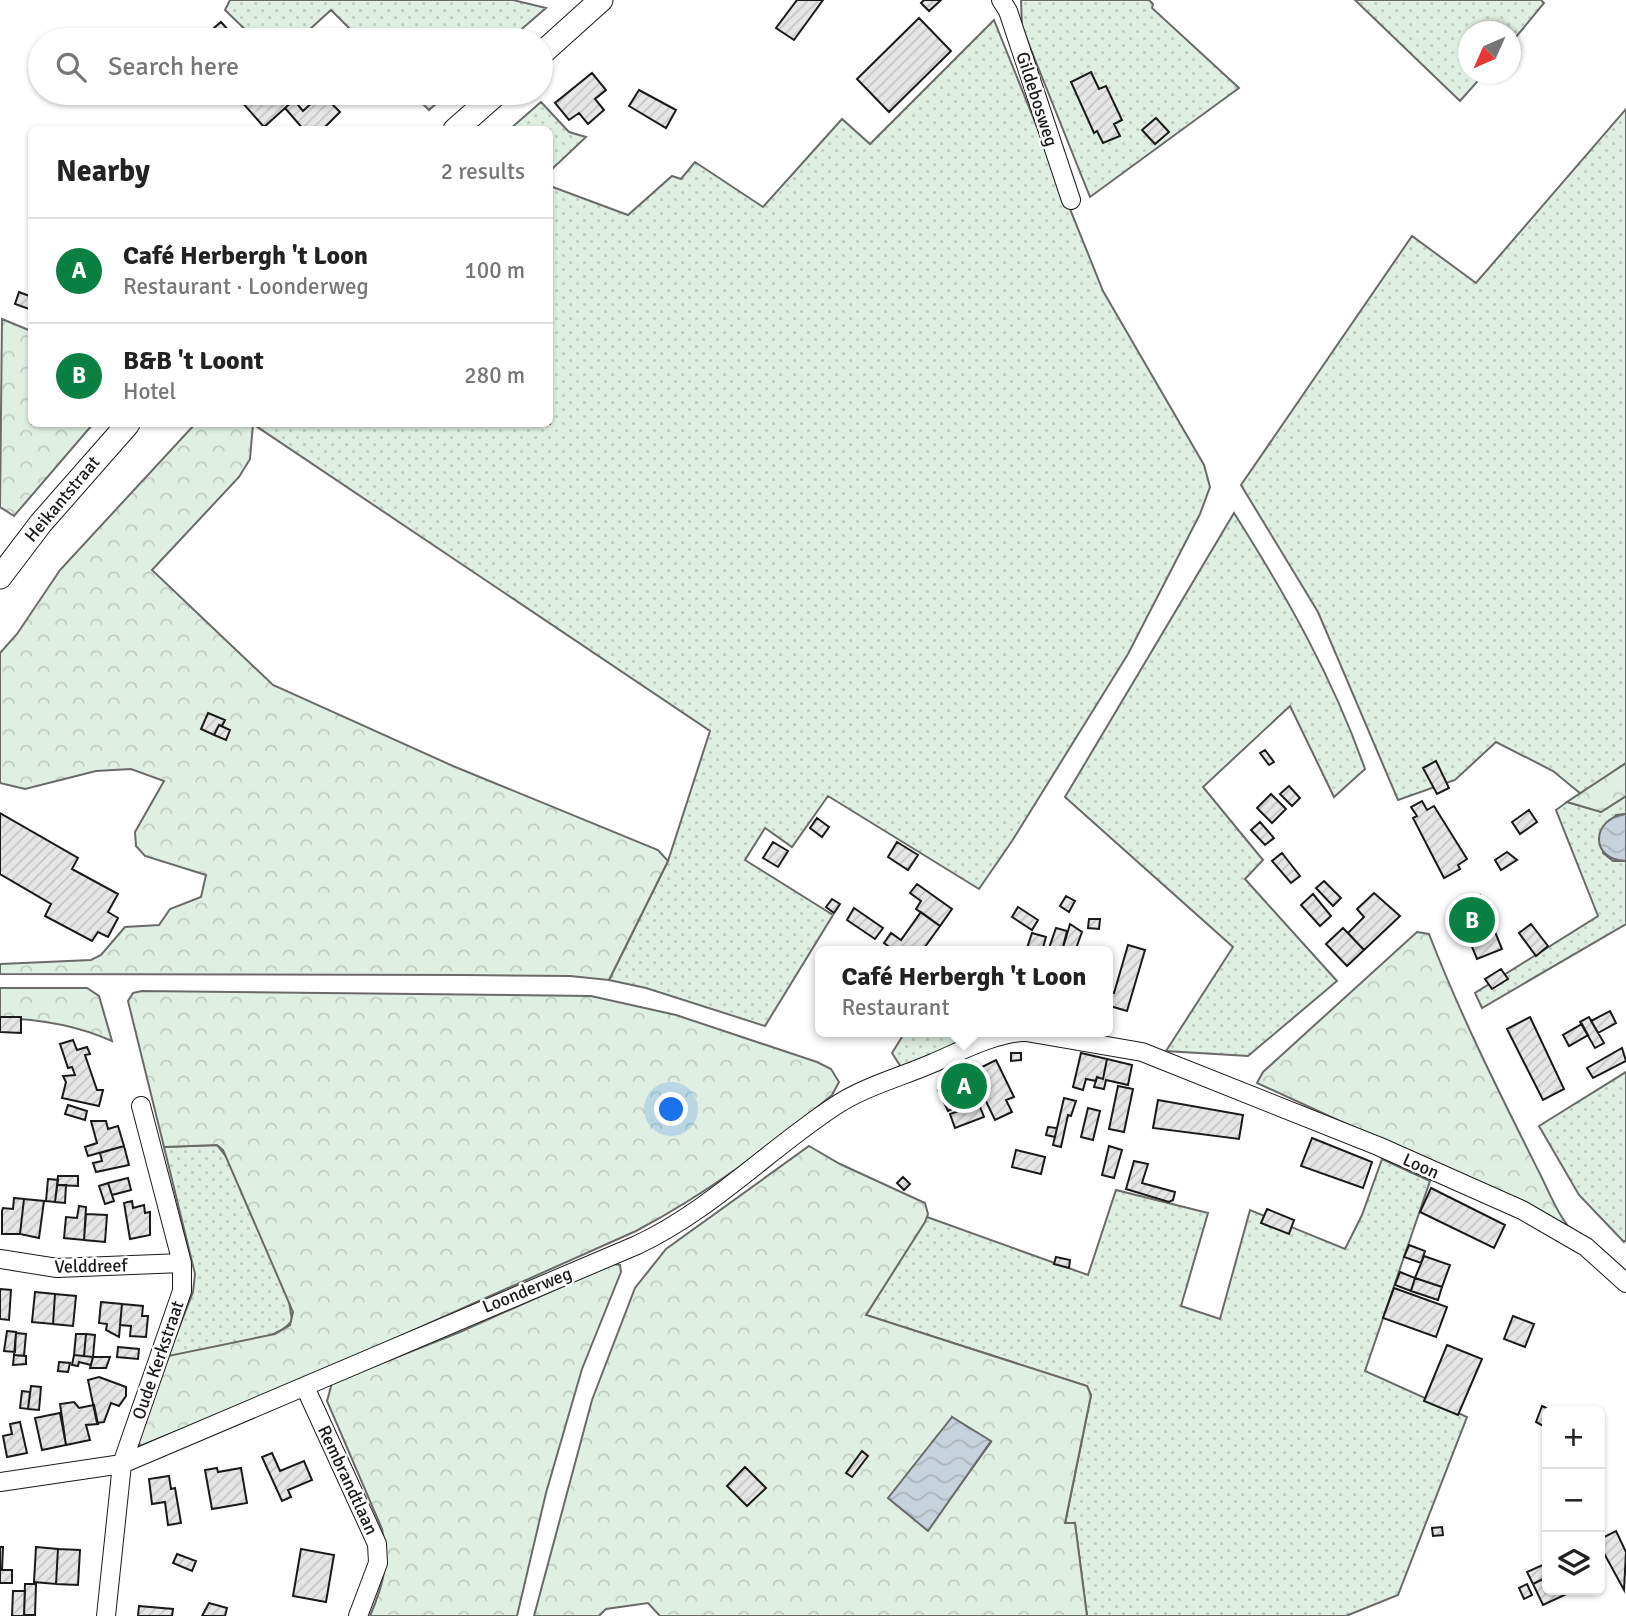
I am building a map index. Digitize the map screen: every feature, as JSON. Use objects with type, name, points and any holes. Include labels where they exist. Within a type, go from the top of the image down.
[{"type":"street","points":[[553,43],[601,0]]},
{"type":"street","name":"Gildebosweg","points":[[1001,0],[1071,200]]},
{"type":"street","points":[[460,126],[483,105]]},
{"type":"street","name":"Heikantstraat","points":[[0,577],[41,523],[125,427]]},
{"type":"street","name":"Loonderweg","points":[[0,1482],[122,1464],[663,1233],[838,1104],[999,1037]]},
{"type":"street","name":"Loonderweg","points":[[1054,1037],[1142,1052],[1200,1077]]},
{"type":"street","name":"Loon","points":[[1200,1077],[1378,1146],[1522,1210],[1586,1247],[1626,1283]]},
{"type":"street","name":"Oude Kerkstraat","points":[[106,1616],[122,1464],[182,1291],[182,1263],[141,1106]]},
{"type":"street","name":"Velddreef","points":[[0,1259],[57,1268],[182,1263]]},
{"type":"street","name":"Rembrandtlaan","points":[[305,1387],[377,1544],[378,1563],[358,1616]]},
{"type":"green space","points":[[230,0],[513,0],[546,8],[523,28],[349,28],[331,10],[311,28],[244,28],[225,10]]},
{"type":"green space","points":[[1021,0],[1149,0],[1153,4],[1152,8],[1239,88],[1090,197],[1022,27]]},
{"type":"green space","points":[[1355,0],[1541,0],[1544,3],[1521,31],[1521,21],[1458,21],[1458,84],[1475,84],[1460,101]]},
{"type":"green space","points":[[994,20],[1103,291],[1204,465],[1210,487],[1200,514],[1128,654],[1012,841],[979,889],[828,796],[792,847],[765,828],[745,860],[833,915],[765,1026],[646,988],[609,980],[668,861],[710,731],[257,427],[553,427],[553,187],[628,215],[672,176],[681,179],[695,162],[763,207],[842,119],[870,144]]},
{"type":"green space","points":[[538,105],[544,105],[569,132],[586,137],[553,168],[553,126],[513,126]]},
{"type":"green space","points":[[1626,109],[1626,763],[1581,794],[1553,771],[1496,742],[1455,780],[1398,800],[1318,612],[1241,485],[1412,236],[1476,283]]},
{"type":"green space","points":[[2,319],[28,330],[28,427],[90,427],[14,516],[0,507]]},
{"type":"green space","points":[[192,427],[253,427],[250,459],[239,477],[152,570],[273,685],[453,766],[658,850],[668,861],[609,980],[570,976],[0,974],[0,964],[91,960],[101,955],[125,927],[159,925],[170,909],[201,897],[206,875],[145,856],[136,846],[135,832],[164,781],[131,769],[96,771],[25,789],[0,783],[0,653],[17,634],[60,570]]},
{"type":"green space","points":[[1234,513],[1307,638],[1338,702],[1365,769],[1334,797],[1290,706],[1203,787],[1263,860],[1245,879],[1337,981],[1248,1056],[1166,1051],[1233,947],[1065,797]]},
{"type":"green space","points":[[1626,763],[1626,796],[1601,812],[1567,802]]},
{"type":"green space","points":[[1626,796],[1626,814],[1616,815],[1603,853],[1613,861],[1626,861],[1626,924],[1482,1008],[1475,993],[1598,916],[1556,810],[1567,802],[1601,812]]},
{"type":"green space","points":[[1417,932],[1429,934],[1454,995],[1556,1208],[1578,1238],[1510,1199],[1257,1083],[1263,1072]]},
{"type":"green space","points":[[0,988],[87,988],[99,996],[112,1041],[57,1024],[0,1018]]},
{"type":"green space","points":[[133,993],[591,996],[676,1015],[817,1062],[831,1069],[839,1082],[832,1095],[761,1151],[688,1201],[636,1231],[284,1388],[140,1446],[138,1439],[168,1356],[275,1334],[290,1325],[293,1312],[223,1150],[217,1145],[164,1147],[128,1001]]},
{"type":"green space","points":[[902,1037],[978,1037],[901,1067],[892,1053]]},
{"type":"green space","points":[[1626,1072],[1624,1242],[1579,1195],[1539,1126]]},
{"type":"green space","points":[[217,1145],[231,1163],[288,1295],[292,1320],[284,1328],[254,1341],[168,1356],[193,1292],[195,1274],[164,1147]]},
{"type":"green space","points":[[809,1146],[840,1164],[925,1203],[928,1214],[925,1222],[866,1315],[1087,1386],[1091,1395],[1065,1523],[1075,1523],[1087,1616],[660,1616],[648,1603],[606,1609],[599,1616],[534,1616],[592,1400],[635,1288],[666,1249]],"holes":[[[952,1417],[991,1442],[939,1514]]]},
{"type":"green space","points":[[1382,1159],[1430,1181],[1365,1371],[1467,1417],[1398,1595],[1346,1616],[1087,1616],[1075,1524],[1065,1524],[1091,1395],[1087,1386],[866,1315],[927,1217],[1088,1275],[1116,1190],[1208,1213],[1181,1306],[1220,1319],[1250,1210],[1345,1249],[1362,1215]]},
{"type":"green space","points":[[613,1264],[620,1265],[621,1272],[582,1369],[546,1493],[517,1616],[370,1616],[384,1573],[384,1541],[382,1529],[327,1401],[332,1383],[460,1332]]},
{"type":"water","points":[[1626,814],[1626,861],[1605,854],[1599,839],[1606,823],[1614,817]]},
{"type":"water","points":[[952,1417],[991,1441],[928,1531],[888,1498]]},
{"type":"building","points":[[797,0],[823,0],[794,40],[776,28]]},
{"type":"building","points":[[924,0],[941,0],[929,11],[921,3]]},
{"type":"building","points":[[919,18],[951,51],[889,112],[857,79]]},
{"type":"building","points":[[221,22],[226,28],[214,28]]},
{"type":"building","points":[[1091,72],[1099,89],[1106,86],[1122,120],[1114,124],[1120,136],[1103,143],[1097,131],[1094,133],[1071,82]]},
{"type":"building","points":[[592,73],[606,90],[595,99],[604,110],[588,124],[579,113],[569,120],[555,103]]},
{"type":"building","points":[[639,90],[676,110],[666,128],[629,106]]},
{"type":"building","points":[[245,105],[288,105],[265,126]]},
{"type":"building","points":[[288,105],[298,105],[303,111],[309,105],[333,105],[340,112],[326,126],[301,126],[285,108]]},
{"type":"building","points":[[1156,118],[1169,132],[1155,144],[1142,130]]},
{"type":"building","points":[[19,292],[28,295],[28,309],[15,304]]},
{"type":"building","points":[[208,713],[225,720],[214,735],[201,729]]},
{"type":"building","points":[[219,725],[230,730],[226,740],[214,735]]},
{"type":"building","points":[[1265,750],[1274,762],[1269,765],[1260,753]]},
{"type":"building","points":[[1436,761],[1449,788],[1437,794],[1423,768]]},
{"type":"building","points":[[1289,786],[1300,798],[1292,806],[1280,794]]},
{"type":"building","points":[[1271,794],[1286,809],[1272,823],[1257,808]]},
{"type":"building","points":[[1422,801],[1427,810],[1434,806],[1467,859],[1458,865],[1460,869],[1444,878],[1413,818],[1417,816],[1411,807]]},
{"type":"building","points":[[1529,810],[1537,822],[1520,834],[1512,822]]},
{"type":"building","points":[[0,813],[78,858],[72,869],[118,894],[108,912],[118,918],[108,937],[98,932],[92,941],[45,916],[51,904],[0,874]]},
{"type":"building","points":[[817,818],[829,827],[822,837],[810,828]]},
{"type":"building","points":[[1260,822],[1274,838],[1265,845],[1251,830]]},
{"type":"building","points":[[773,842],[788,851],[778,867],[763,858]]},
{"type":"building","points":[[897,842],[918,855],[908,870],[888,857]]},
{"type":"building","points":[[1507,852],[1517,860],[1501,870],[1495,860]]},
{"type":"building","points":[[1282,853],[1300,876],[1291,883],[1272,861]]},
{"type":"building","points":[[1324,881],[1341,898],[1333,906],[1316,888]]},
{"type":"building","points":[[917,884],[952,909],[940,926],[916,909],[921,901],[910,893]]},
{"type":"building","points":[[1374,893],[1400,916],[1364,950],[1348,933],[1364,917],[1357,909]]},
{"type":"building","points":[[1313,894],[1331,916],[1320,926],[1301,905]]},
{"type":"building","points":[[1480,895],[1502,949],[1477,959],[1455,905]]},
{"type":"building","points":[[1066,896],[1075,901],[1069,912],[1060,906]]},
{"type":"building","points":[[832,899],[840,904],[834,913],[826,907]]},
{"type":"building","points":[[1018,907],[1038,920],[1032,930],[1012,917]]},
{"type":"building","points":[[854,908],[883,928],[875,939],[847,920]]},
{"type":"building","points":[[921,912],[940,926],[926,946],[888,946],[884,943],[891,933],[901,940]]},
{"type":"building","points":[[1089,919],[1100,919],[1099,929],[1088,928]]},
{"type":"building","points":[[1070,924],[1082,932],[1077,946],[1063,946]]},
{"type":"building","points":[[1531,924],[1548,946],[1536,956],[1519,933]]},
{"type":"building","points":[[1056,928],[1067,931],[1063,946],[1050,946]]},
{"type":"building","points":[[1343,928],[1364,950],[1347,966],[1326,944]]},
{"type":"building","points":[[1032,933],[1046,937],[1043,946],[1028,946]]},
{"type":"building","points":[[1128,945],[1145,950],[1127,1011],[1113,1007],[1114,993]]},
{"type":"building","points":[[1501,969],[1508,979],[1492,989],[1485,979]]},
{"type":"building","points":[[1610,1011],[1616,1023],[1598,1033],[1591,1021]]},
{"type":"building","points":[[0,1017],[21,1017],[21,1033],[0,1032]]},
{"type":"building","points":[[1530,1017],[1564,1089],[1543,1100],[1507,1029]]},
{"type":"building","points":[[1589,1017],[1604,1043],[1595,1048],[1580,1022]]},
{"type":"building","points":[[1582,1024],[1588,1035],[1569,1046],[1563,1035]]},
{"type":"building","points":[[73,1040],[77,1050],[87,1047],[90,1054],[85,1055],[97,1090],[103,1090],[99,1106],[62,1098],[66,1082],[63,1076],[75,1075],[72,1067],[68,1068],[60,1044]]},
{"type":"building","points":[[1622,1048],[1626,1061],[1593,1078],[1587,1068]]},
{"type":"building","points":[[1011,1053],[1021,1053],[1021,1060],[1011,1061]]},
{"type":"building","points":[[1081,1053],[1107,1059],[1103,1079],[1086,1079],[1083,1090],[1073,1087]]},
{"type":"building","points":[[1107,1059],[1132,1065],[1128,1085],[1106,1080],[1104,1089],[1094,1087],[1097,1077],[1103,1079]]},
{"type":"building","points":[[996,1060],[1014,1097],[1006,1100],[1012,1112],[995,1120],[979,1087],[989,1082],[982,1067]]},
{"type":"building","points":[[982,1067],[989,1082],[979,1087],[982,1094],[976,1097],[984,1117],[955,1128],[950,1114],[967,1108],[965,1103],[948,1111],[938,1090]]},
{"type":"building","points":[[1118,1086],[1133,1089],[1124,1132],[1109,1129]]},
{"type":"building","points":[[1064,1098],[1076,1101],[1071,1116],[1068,1115],[1061,1147],[1053,1145]]},
{"type":"building","points":[[1158,1100],[1243,1115],[1239,1139],[1153,1128]]},
{"type":"building","points":[[68,1105],[87,1111],[85,1120],[65,1114]]},
{"type":"building","points":[[1088,1108],[1100,1111],[1093,1140],[1081,1137]]},
{"type":"building","points":[[91,1121],[106,1121],[108,1129],[118,1126],[124,1146],[88,1156],[85,1147],[97,1143]]},
{"type":"building","points":[[1048,1127],[1057,1128],[1055,1137],[1046,1135]]},
{"type":"building","points":[[1312,1138],[1372,1162],[1363,1188],[1301,1166]]},
{"type":"building","points":[[124,1146],[129,1165],[96,1172],[93,1163],[102,1161],[100,1153]]},
{"type":"building","points":[[1109,1146],[1122,1150],[1114,1178],[1102,1175]]},
{"type":"building","points":[[1016,1150],[1045,1157],[1041,1174],[1012,1167]]},
{"type":"building","points":[[1134,1161],[1148,1164],[1142,1183],[1175,1192],[1173,1200],[1169,1202],[1126,1189]]},
{"type":"building","points":[[58,1176],[78,1176],[78,1186],[57,1185]]},
{"type":"building","points":[[903,1177],[910,1184],[904,1190],[897,1183]]},
{"type":"building","points":[[128,1178],[131,1190],[112,1195],[108,1183]]},
{"type":"building","points":[[48,1179],[58,1180],[55,1202],[46,1201]]},
{"type":"building","points":[[108,1183],[114,1201],[105,1204],[99,1186]]},
{"type":"building","points":[[57,1185],[66,1185],[65,1203],[55,1202]]},
{"type":"building","points":[[1431,1188],[1505,1225],[1494,1248],[1420,1212]]},
{"type":"building","points":[[14,1198],[24,1199],[20,1234],[2,1234],[3,1208],[13,1209]]},
{"type":"building","points":[[24,1199],[44,1201],[39,1238],[20,1234]]},
{"type":"building","points":[[132,1201],[133,1208],[144,1205],[145,1213],[150,1212],[150,1235],[130,1239],[124,1203]]},
{"type":"building","points":[[79,1206],[86,1207],[84,1240],[64,1238],[66,1217],[77,1218]]},
{"type":"building","points":[[1267,1209],[1294,1220],[1289,1234],[1261,1223]]},
{"type":"building","points":[[86,1214],[107,1215],[105,1242],[84,1240]]},
{"type":"building","points":[[1409,1245],[1425,1251],[1421,1263],[1404,1257]]},
{"type":"building","points":[[1424,1256],[1450,1265],[1442,1287],[1415,1278]]},
{"type":"building","points":[[1056,1257],[1070,1260],[1069,1268],[1054,1264]]},
{"type":"building","points":[[1400,1272],[1415,1278],[1411,1291],[1395,1285]]},
{"type":"building","points":[[1415,1278],[1442,1287],[1438,1300],[1411,1291]]},
{"type":"building","points":[[1394,1288],[1447,1307],[1436,1337],[1383,1318]]},
{"type":"building","points":[[0,1289],[11,1290],[9,1320],[0,1319]]},
{"type":"building","points":[[35,1292],[55,1294],[53,1324],[32,1322]]},
{"type":"building","points":[[55,1294],[76,1296],[73,1326],[53,1324]]},
{"type":"building","points":[[101,1302],[122,1304],[119,1337],[106,1330],[107,1324],[99,1323]]},
{"type":"building","points":[[122,1304],[143,1306],[142,1316],[148,1316],[146,1337],[130,1336],[131,1326],[120,1325]]},
{"type":"building","points":[[1513,1316],[1534,1324],[1525,1347],[1504,1339]]},
{"type":"building","points":[[7,1331],[16,1332],[15,1352],[4,1351]]},
{"type":"building","points":[[16,1333],[26,1334],[24,1356],[14,1355]]},
{"type":"building","points":[[76,1334],[86,1334],[84,1356],[74,1355]]},
{"type":"building","points":[[86,1334],[95,1335],[93,1357],[84,1356]]},
{"type":"building","points":[[1447,1345],[1482,1359],[1458,1415],[1424,1401]]},
{"type":"building","points":[[118,1347],[139,1349],[138,1359],[117,1357]]},
{"type":"building","points":[[14,1355],[26,1356],[26,1364],[13,1365]]},
{"type":"building","points":[[74,1355],[93,1357],[91,1365],[79,1362],[78,1366],[72,1365]]},
{"type":"building","points":[[93,1357],[110,1357],[106,1368],[90,1368]]},
{"type":"building","points":[[59,1362],[70,1363],[68,1372],[58,1371]]},
{"type":"building","points":[[99,1377],[126,1387],[126,1396],[119,1406],[111,1403],[104,1422],[97,1423],[88,1380]]},
{"type":"building","points":[[31,1386],[41,1387],[39,1410],[28,1409]]},
{"type":"building","points":[[22,1391],[30,1392],[28,1409],[20,1408]]},
{"type":"building","points":[[74,1402],[79,1408],[94,1405],[98,1424],[86,1425],[90,1440],[66,1445],[60,1404]]},
{"type":"building","points":[[1542,1406],[1542,1425],[1536,1422]]},
{"type":"building","points":[[60,1413],[66,1445],[42,1450],[35,1418]]},
{"type":"building","points":[[20,1422],[27,1453],[7,1457],[3,1436],[12,1434],[10,1424]]},
{"type":"building","points":[[862,1451],[868,1456],[852,1477],[846,1473]]},
{"type":"building","points":[[272,1453],[280,1471],[304,1461],[312,1480],[288,1490],[291,1497],[282,1501],[262,1457]]},
{"type":"building","points":[[745,1467],[766,1488],[747,1506],[727,1486]]},
{"type":"building","points":[[217,1468],[218,1472],[241,1468],[247,1503],[212,1509],[205,1470]]},
{"type":"building","points":[[169,1476],[171,1489],[175,1488],[181,1523],[168,1525],[165,1502],[152,1504],[149,1479]]},
{"type":"building","points":[[1442,1527],[1443,1535],[1433,1536],[1432,1528]]},
{"type":"building","points":[[1616,1531],[1626,1552],[1624,1590],[1605,1555],[1605,1536]]},
{"type":"building","points":[[0,1547],[3,1547],[2,1570],[12,1570],[12,1583],[0,1583]]},
{"type":"building","points":[[36,1547],[58,1549],[56,1584],[34,1582]]},
{"type":"building","points":[[58,1549],[80,1550],[78,1585],[56,1584]]},
{"type":"building","points":[[301,1549],[334,1555],[326,1602],[293,1596]]},
{"type":"building","points":[[177,1554],[196,1561],[192,1571],[173,1563]]},
{"type":"building","points":[[1542,1565],[1542,1580],[1533,1584],[1527,1572]]},
{"type":"building","points":[[1542,1580],[1542,1595],[1564,1595],[1543,1605],[1533,1584]]},
{"type":"building","points":[[25,1584],[36,1584],[35,1615],[24,1615]]},
{"type":"building","points":[[1527,1584],[1532,1595],[1524,1599],[1519,1588]]},
{"type":"building","points":[[13,1591],[25,1591],[24,1616],[12,1616]]},
{"type":"building","points":[[209,1603],[227,1608],[225,1616],[202,1616]]},
{"type":"building","points":[[139,1606],[173,1609],[172,1616],[138,1616]]},
{"type":"place","name":"B&B 't Loont","points":[[1472,920]]},
{"type":"place","name":"Café Herbergh 't Loon","points":[[964,1086]]}]
